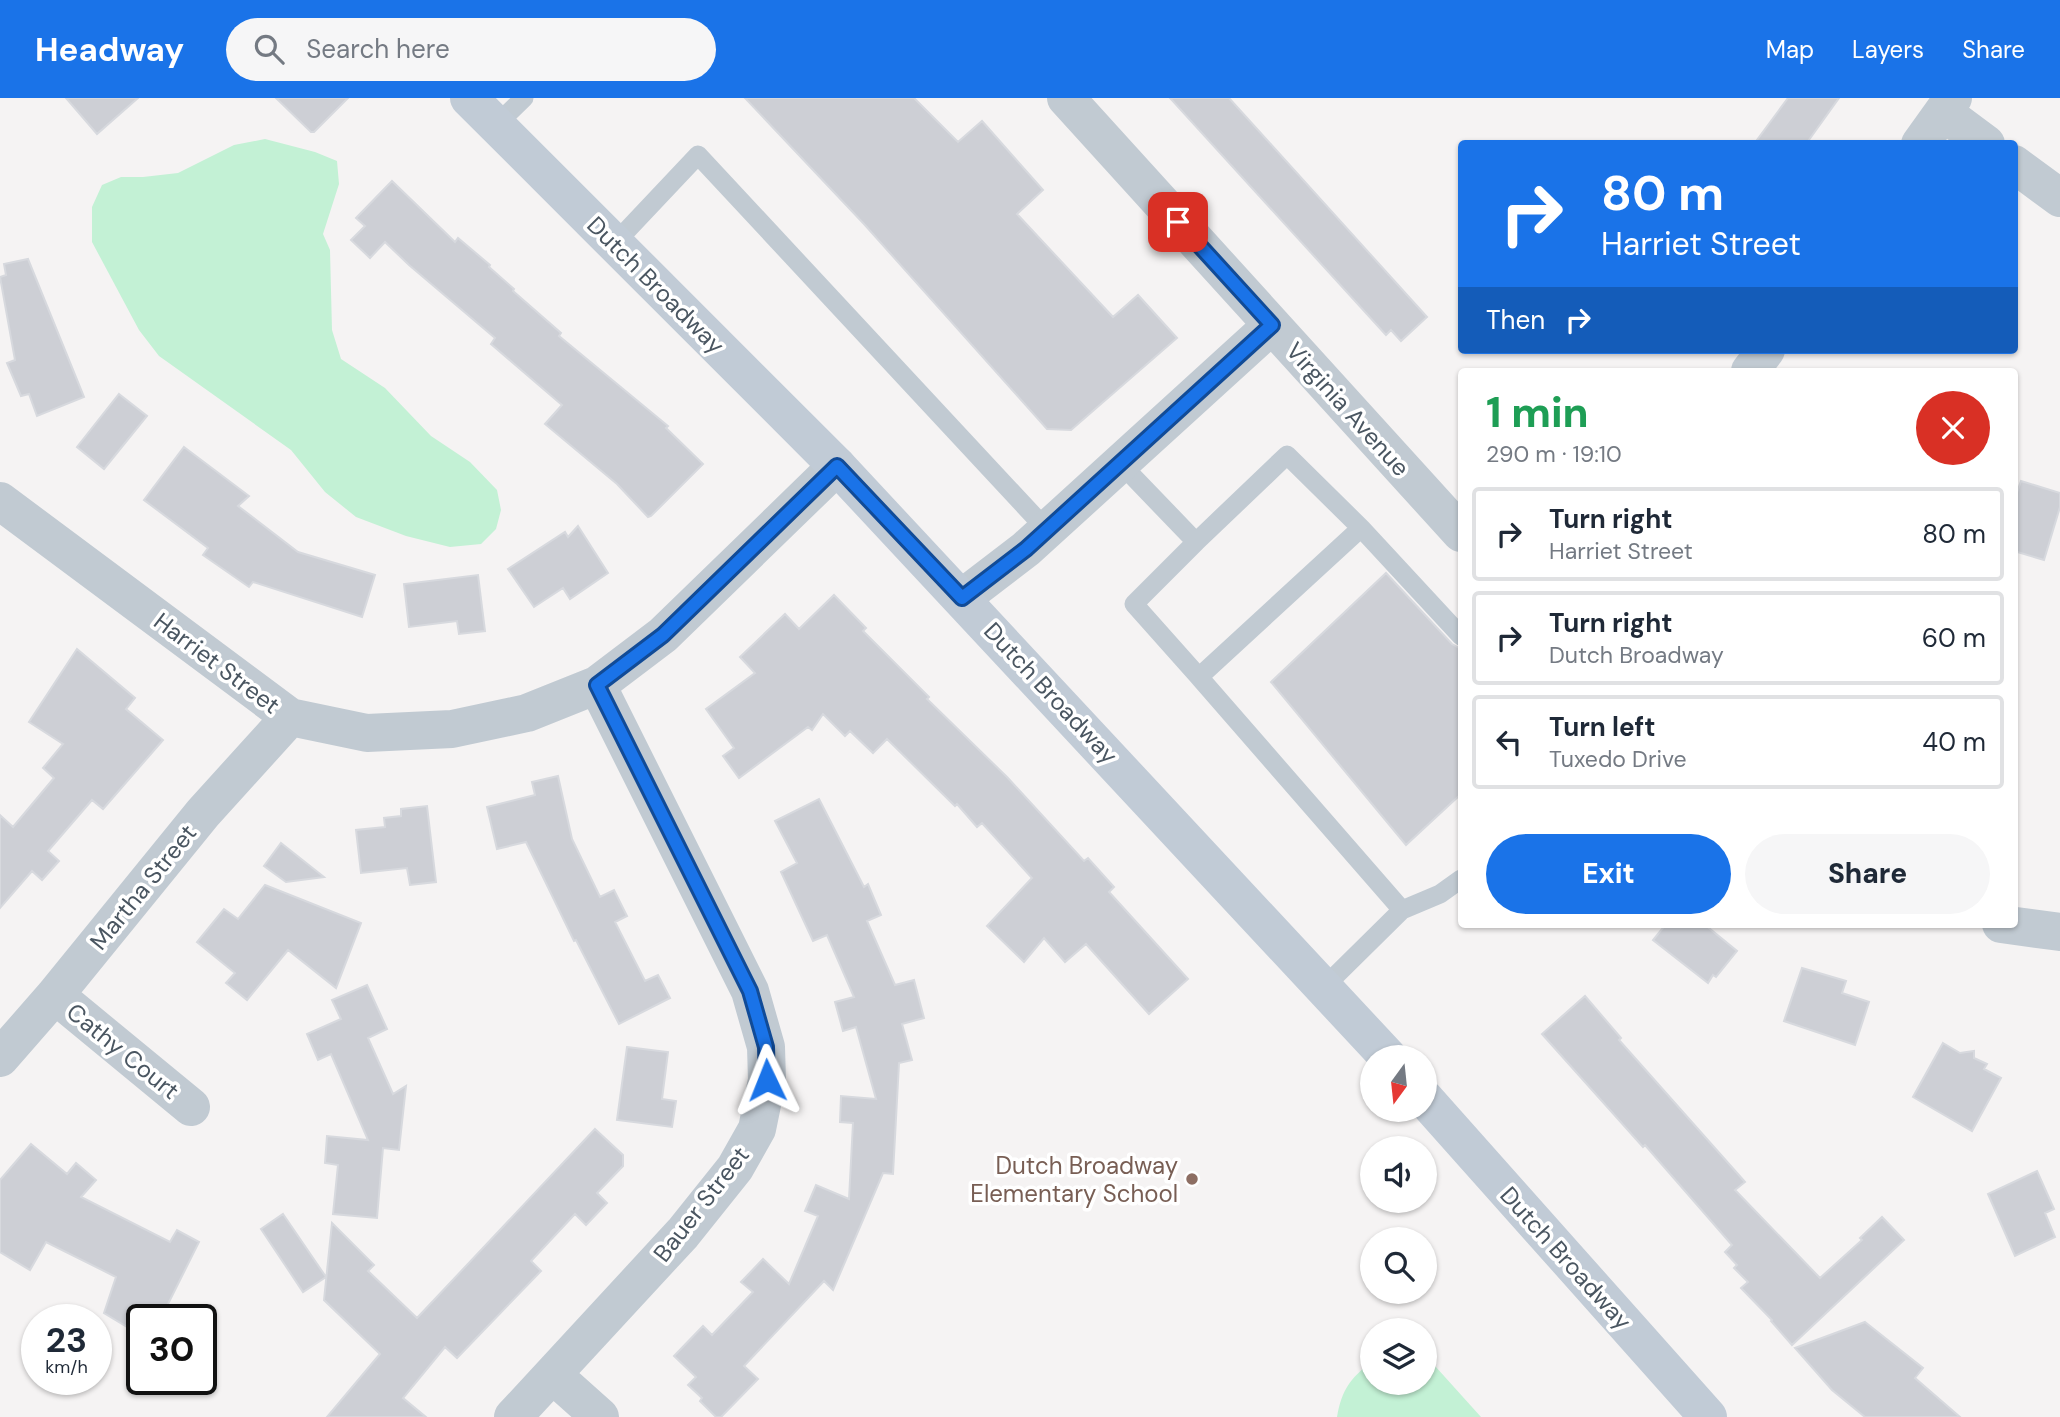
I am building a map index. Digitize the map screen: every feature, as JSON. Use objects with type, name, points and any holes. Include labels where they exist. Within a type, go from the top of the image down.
[{"type":"main road","name":"Dutch Broadway","points":[[469,98],[837,466],[1377,1045]]},
{"type":"main road","name":"Dutch Broadway","points":[[1437,1113],[1709,1417]]},
{"type":"street","name":"Virginia Avenue","points":[[1066,98],[1458,530]]},
{"type":"street","points":[[1923,140],[1948,105],[1982,140]]},
{"type":"street","points":[[2018,167],[2060,198]]},
{"type":"street","points":[[962,598],[1046,530],[1272,325]]},
{"type":"street","points":[[1751,368],[1763,354]]},
{"type":"street","name":"Harriet Street","points":[[0,501],[290,717],[367,733],[452,729],[527,713],[597,685],[663,635],[837,466]]},
{"type":"street","name":"Bauer Street","points":[[513,1417],[683,1233],[734,1168],[757,1129],[767,1080],[766,1047],[750,991],[597,685]]},
{"type":"street","name":"Martha Street","points":[[0,1058],[204,813],[290,717]]},
{"type":"street","points":[[2018,926],[2060,932]]},
{"type":"street","name":"Cathy Court","points":[[55,995],[191,1107]]},
{"type":"street","points":[[554,1375],[600,1417]]},
{"type":"lane","points":[[496,125],[524,98]]},
{"type":"lane","points":[[614,243],[698,155],[1046,530]]},
{"type":"lane","points":[[1402,910],[1134,604],[1287,455],[1361,528],[1458,633]]},
{"type":"lane","points":[[1120,463],[1196,542]]},
{"type":"lane","points":[[1199,677],[1361,528]]},
{"type":"lane","points":[[1324,987],[1402,910],[1440,894],[1458,881]]},
{"type":"green space","points":[[265,139],[315,152],[337,161],[339,184],[323,234],[330,250],[332,330],[341,359],[385,388],[431,436],[470,462],[497,490],[501,510],[496,529],[481,544],[450,547],[406,536],[356,517],[325,492],[291,450],[159,356],[139,330],[92,242],[92,207],[102,185],[121,177],[178,173],[234,145]]},
{"type":"green space","points":[[1437,1368],[1481,1417],[1337,1417],[1341,1399],[1360,1371],[1360,1395],[1437,1395]]},
{"type":"building","points":[[66,98],[138,98],[97,134]]},
{"type":"building","points":[[276,98],[348,98],[311,132]]},
{"type":"building","points":[[745,98],[914,98],[958,142],[982,121],[1043,190],[1017,214],[1113,317],[1138,295],[1177,338],[1071,430],[1047,429],[864,224]]},
{"type":"building","points":[[1170,98],[1229,98],[1427,317],[1401,341],[1391,330],[1386,335]]},
{"type":"building","points":[[1788,98],[1839,98],[1809,140],[1757,140]]},
{"type":"building","points":[[392,181],[455,242],[458,238],[490,265],[513,291],[561,333],[559,336],[668,426],[666,428],[703,464],[651,516],[648,517],[617,484],[545,424],[562,405],[491,344],[495,338],[385,242],[370,258],[351,240],[365,226],[356,218]]},
{"type":"building","points":[[28,259],[84,397],[37,416],[29,394],[21,396],[7,363],[15,360],[0,277],[6,275],[4,264]]},
{"type":"building","points":[[119,394],[147,416],[104,469],[77,447]]},
{"type":"building","points":[[184,447],[249,496],[238,506],[298,552],[375,575],[362,617],[253,582],[249,587],[203,555],[208,548],[144,500]]},
{"type":"building","points":[[2021,481],[2060,493],[2060,507],[2044,560],[2018,552],[2018,490]]},
{"type":"building","points":[[578,526],[608,573],[570,599],[563,588],[534,607],[508,569],[565,532],[568,537]]},
{"type":"building","points":[[1386,573],[1458,647],[1458,797],[1406,845],[1271,682]]},
{"type":"building","points":[[478,575],[485,631],[459,634],[457,621],[409,627],[404,584]]},
{"type":"building","points":[[834,595],[866,628],[863,631],[929,697],[927,699],[1007,777],[1084,861],[1088,858],[1114,887],[1109,892],[1188,979],[1149,1014],[1086,944],[1065,962],[1044,938],[1024,962],[987,926],[1032,878],[982,823],[977,827],[957,804],[955,806],[887,739],[873,753],[850,731],[845,736],[823,714],[812,730],[808,727],[739,778],[723,756],[734,748],[706,709],[755,673],[740,657],[785,614],[799,629]]},
{"type":"building","points":[[77,649],[135,698],[126,709],[163,740],[103,809],[92,800],[48,851],[59,861],[42,880],[32,871],[0,908],[0,815],[13,827],[54,778],[43,768],[63,744],[29,722]]},
{"type":"building","points":[[558,776],[572,839],[600,897],[614,890],[627,916],[615,922],[645,981],[658,975],[670,998],[619,1024],[576,940],[574,941],[526,842],[497,849],[487,807],[535,795],[532,782]]},
{"type":"building","points":[[819,799],[864,887],[868,884],[881,915],[867,921],[895,985],[914,980],[924,1018],[902,1024],[912,1060],[899,1063],[893,1174],[883,1173],[833,1290],[824,1281],[744,1366],[758,1379],[721,1417],[716,1417],[688,1385],[696,1377],[674,1356],[703,1326],[712,1335],[753,1292],[741,1282],[763,1259],[789,1284],[818,1216],[805,1211],[816,1185],[849,1199],[853,1123],[840,1122],[841,1096],[876,1099],[856,1027],[843,1031],[835,1002],[854,997],[827,935],[813,941],[781,872],[797,863],[775,821]]},
{"type":"building","points":[[427,806],[436,882],[410,885],[407,868],[361,873],[356,830],[385,827],[384,818],[401,816],[401,809]]},
{"type":"building","points":[[281,843],[324,877],[286,882],[264,866]]},
{"type":"building","points":[[265,885],[361,923],[336,988],[288,950],[247,1000],[226,983],[235,973],[197,942],[224,909],[238,919]]},
{"type":"building","points":[[1663,928],[1709,928],[1737,951],[1708,983],[1653,940]]},
{"type":"building","points":[[1802,968],[1846,981],[1842,993],[1869,1002],[1855,1045],[1784,1021]]},
{"type":"building","points":[[367,985],[387,1029],[368,1038],[393,1094],[406,1086],[399,1150],[383,1148],[377,1218],[333,1214],[338,1165],[325,1163],[327,1136],[368,1140],[331,1054],[318,1060],[307,1034],[341,1019],[332,1000]]},
{"type":"building","points":[[1585,996],[1621,1038],[1619,1040],[1745,1182],[1735,1190],[1820,1278],[1862,1240],[1860,1238],[1882,1217],[1904,1240],[1792,1345],[1741,1288],[1748,1282],[1734,1268],[1737,1265],[1725,1252],[1732,1245],[1645,1145],[1643,1147],[1542,1034]]},
{"type":"building","points":[[1943,1043],[1960,1053],[1974,1051],[1974,1058],[1987,1064],[1984,1069],[2001,1078],[1972,1131],[1913,1097]]},
{"type":"building","points":[[627,1047],[668,1052],[662,1099],[676,1101],[672,1127],[617,1120]]},
{"type":"building","points":[[595,1129],[623,1155],[623,1166],[597,1193],[607,1203],[586,1225],[575,1214],[531,1261],[541,1271],[457,1358],[445,1347],[403,1398],[426,1417],[327,1417],[380,1354],[324,1300],[332,1223],[374,1265],[368,1271],[417,1318]]},
{"type":"building","points":[[31,1144],[67,1174],[76,1163],[96,1180],[81,1197],[170,1242],[177,1230],[199,1242],[168,1304],[126,1304],[126,1326],[112,1318],[112,1304],[107,1304],[116,1277],[46,1242],[30,1270],[0,1252],[0,1180]]},
{"type":"building","points":[[2037,1171],[2054,1209],[2045,1213],[2055,1237],[2015,1256],[1988,1194]]},
{"type":"building","points":[[283,1214],[326,1277],[303,1292],[261,1229]]},
{"type":"building","points":[[1865,1322],[1923,1368],[1915,1378],[1960,1417],[1865,1417],[1832,1390],[1795,1348]]},
{"type":"place","name":"Dutch Broadway Elementary School","points":[[1192,1179]]},
{"type":"route","points":[[767,1080],[766,1047],[750,991],[597,685],[663,635],[837,466],[962,598],[1026,549],[1272,325],[1178,222]]}]
